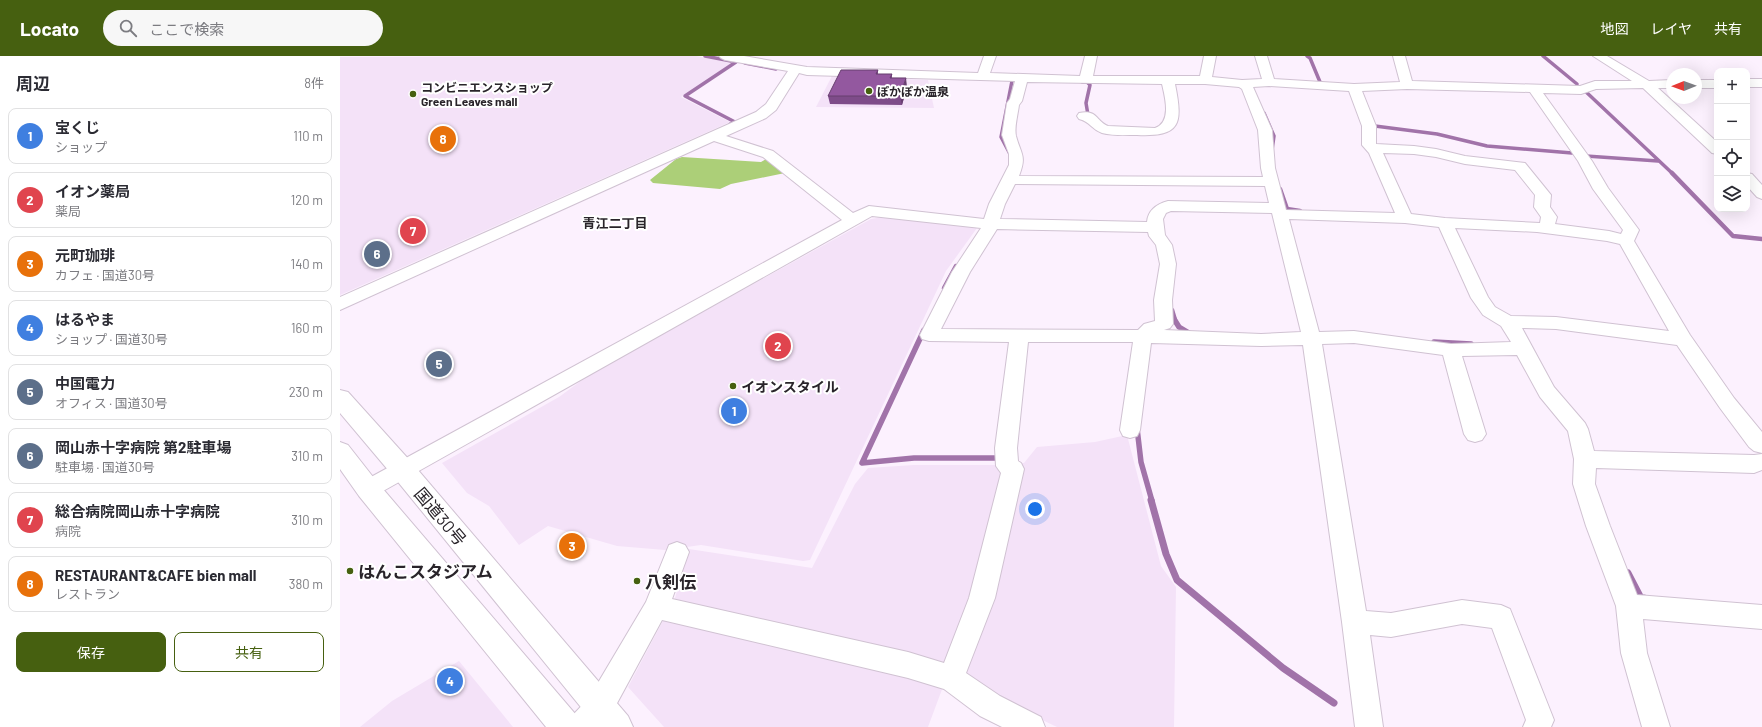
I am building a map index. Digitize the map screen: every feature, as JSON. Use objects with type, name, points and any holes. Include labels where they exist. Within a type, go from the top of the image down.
[{"type":"highway","name":"国道30号","points":[[340,398],[403,470],[599,720]]},
{"type":"highway","points":[[340,451],[368,489],[566,727]]},
{"type":"street","points":[[725,56],[795,69],[829,66],[1022,80],[1205,80],[1242,84],[1269,82],[1354,88],[1407,85],[1581,90],[1594,85],[1666,84]]},
{"type":"street","points":[[983,76],[990,56]]},
{"type":"street","points":[[1086,80],[1088,64],[1091,56]]},
{"type":"street","points":[[1205,80],[1210,56]]},
{"type":"street","points":[[1262,56],[1269,82]]},
{"type":"street","points":[[1399,56],[1407,85]]},
{"type":"street","points":[[1599,56],[1646,84],[1714,147]]},
{"type":"street","points":[[340,304],[715,137],[761,115],[771,106],[795,69]]},
{"type":"street","points":[[1022,80],[1016,101],[1014,103],[1009,126],[1009,135],[1016,154],[1016,165],[987,226],[961,272],[929,335],[1149,336],[1261,340],[1354,337],[1451,350],[1524,348]]},
{"type":"street","points":[[1084,116],[1091,117],[1101,128],[1107,130],[1162,131],[1172,121],[1173,112],[1168,80]]},
{"type":"street","points":[[1750,83],[1762,83]]},
{"type":"street","points":[[1242,84],[1247,87],[1265,130],[1268,168],[1271,182],[1312,339],[1356,622],[1369,727]]},
{"type":"street","points":[[1702,84],[1714,84]]},
{"type":"street","points":[[1354,88],[1369,126],[1369,145],[1375,151],[1405,218]]},
{"type":"street","points":[[1533,88],[1585,161],[1601,189],[1631,230],[1626,241]]},
{"type":"street","points":[[715,137],[768,154],[852,220]]},
{"type":"street","points":[[1372,148],[1414,150],[1436,153],[1465,160],[1520,166],[1543,196],[1542,207],[1549,217],[1546,228]]},
{"type":"street","points":[[1753,179],[1762,194]]},
{"type":"street","points":[[1010,180],[1271,182]]},
{"type":"street","points":[[1130,430],[1136,378],[1151,328],[1164,324],[1163,300],[1168,264],[1164,245],[1157,236],[1155,219],[1160,210],[1168,206],[1405,218],[1445,223],[1546,228],[1609,236],[1626,241],[1683,339],[1727,403],[1757,441],[1762,444]]},
{"type":"street","points":[[368,489],[869,211],[987,226],[1155,229]]},
{"type":"street","points":[[1445,223],[1480,298],[1489,311],[1512,322],[1556,323],[1683,339]]},
{"type":"street","points":[[1512,322],[1514,331],[1547,392],[1578,429],[1585,459],[1584,484],[1598,526],[1629,606],[1634,653],[1656,727]]},
{"type":"street","points":[[951,678],[982,598],[1013,469],[1007,466],[1006,448],[1019,335]]},
{"type":"street","points":[[1451,350],[1475,434]]},
{"type":"street","points":[[1585,459],[1754,464],[1762,462]]},
{"type":"street","points":[[599,720],[656,607],[677,552]]},
{"type":"street","points":[[1629,606],[1762,617]]},
{"type":"street","points":[[656,607],[908,665],[951,678],[990,706],[1031,727]]},
{"type":"street","points":[[1356,622],[1391,625],[1462,612],[1501,617],[1540,720],[1538,727]]},
{"type":"shaded area","points":[[696,56],[732,63],[681,97],[730,122],[340,295],[340,57]]},
{"type":"shaded area","points":[[832,76],[928,80],[934,108],[816,107]]},
{"type":"shaded area","name":"イオンスタイル","points":[[882,217],[972,225],[977,228],[946,271],[810,560],[803,561],[701,545],[665,550],[617,546],[548,526],[519,545],[489,506],[467,493],[442,463],[559,397],[589,375],[871,219]]},
{"type":"shaded area","points":[[1127,435],[1161,566],[1176,587],[1174,727],[1057,727],[1036,717],[944,684],[928,727],[664,727],[628,687],[675,598],[689,549],[812,568],[855,484],[868,468],[914,465],[996,465],[1024,463],[1037,447],[1095,442]]},
{"type":"shaded area","points":[[459,661],[513,727],[360,727],[392,701]]},
{"type":"green space","points":[[682,157],[761,162],[766,159],[785,173],[731,184],[720,189],[653,183],[650,180],[676,159]]},
{"type":"building","points":[[841,70],[878,70],[876,74],[892,74],[890,78],[906,78],[900,96],[828,96]]},
{"type":"waterway","points":[[705,56],[731,61]]},
{"type":"waterway","points":[[1307,56],[1310,58],[1320,82]]},
{"type":"waterway","points":[[1543,56],[1577,84]]},
{"type":"waterway","points":[[730,124],[735,122],[685,96],[736,62]]},
{"type":"waterway","points":[[745,63],[776,69]]},
{"type":"waterway","points":[[1010,154],[1001,137],[1012,81]]},
{"type":"waterway","points":[[1082,82],[1087,82],[1090,85],[1086,103],[1088,115]]},
{"type":"waterway","points":[[1584,90],[1673,174]]},
{"type":"waterway","points":[[1264,113],[1274,136],[1272,150]]},
{"type":"waterway","points":[[1372,122],[1375,126],[1437,134],[1487,146],[1572,153]]},
{"type":"waterway","points":[[1586,156],[1658,161]]},
{"type":"waterway","points":[[1673,174],[1733,236],[1762,239]]},
{"type":"waterway","points":[[1280,189],[1287,209],[1300,211]]},
{"type":"waterway","points":[[944,288],[956,266]]},
{"type":"waterway","points":[[1172,310],[1175,320]]},
{"type":"waterway","points":[[1174,319],[1179,327],[1189,333]]},
{"type":"waterway","points":[[924,330],[862,463],[914,458],[1000,458]]},
{"type":"waterway","points":[[1434,342],[1471,344]]},
{"type":"waterway","points":[[1137,428],[1141,462],[1152,501]]},
{"type":"waterway","points":[[1151,500],[1166,554],[1177,580],[1283,668],[1334,703]]},
{"type":"waterway","points":[[1628,573],[1641,598],[1644,598]]},
{"type":"place","name":"ぽかぽか温泉","points":[[869,91]]},
{"type":"place","name":"コンビニエンスショップ Green Leaves mall","points":[[413,94]]},
{"type":"place","name":"RESTAURANT&CAFE bien mall","points":[[443,139]]},
{"type":"place","name":"総合病院岡山赤十字病院","points":[[413,231]]},
{"type":"place","name":"岡山赤十字病院 第2駐車場","points":[[377,254]]},
{"type":"place","name":"イオン薬局","points":[[778,346]]},
{"type":"place","name":"中国電力","points":[[439,364]]},
{"type":"place","name":"イオンスタイル","points":[[733,386]]},
{"type":"place","name":"宝くじ","points":[[734,411]]},
{"type":"place","name":"元町珈琲","points":[[572,546]]},
{"type":"place","name":"はんこスタジアム","points":[[350,571]]},
{"type":"place","name":"八剣伝","points":[[637,581]]},
{"type":"place","name":"はるやま","points":[[450,681]]},
{"type":"district","name":"青江二丁目","points":[[615,223]]}]
